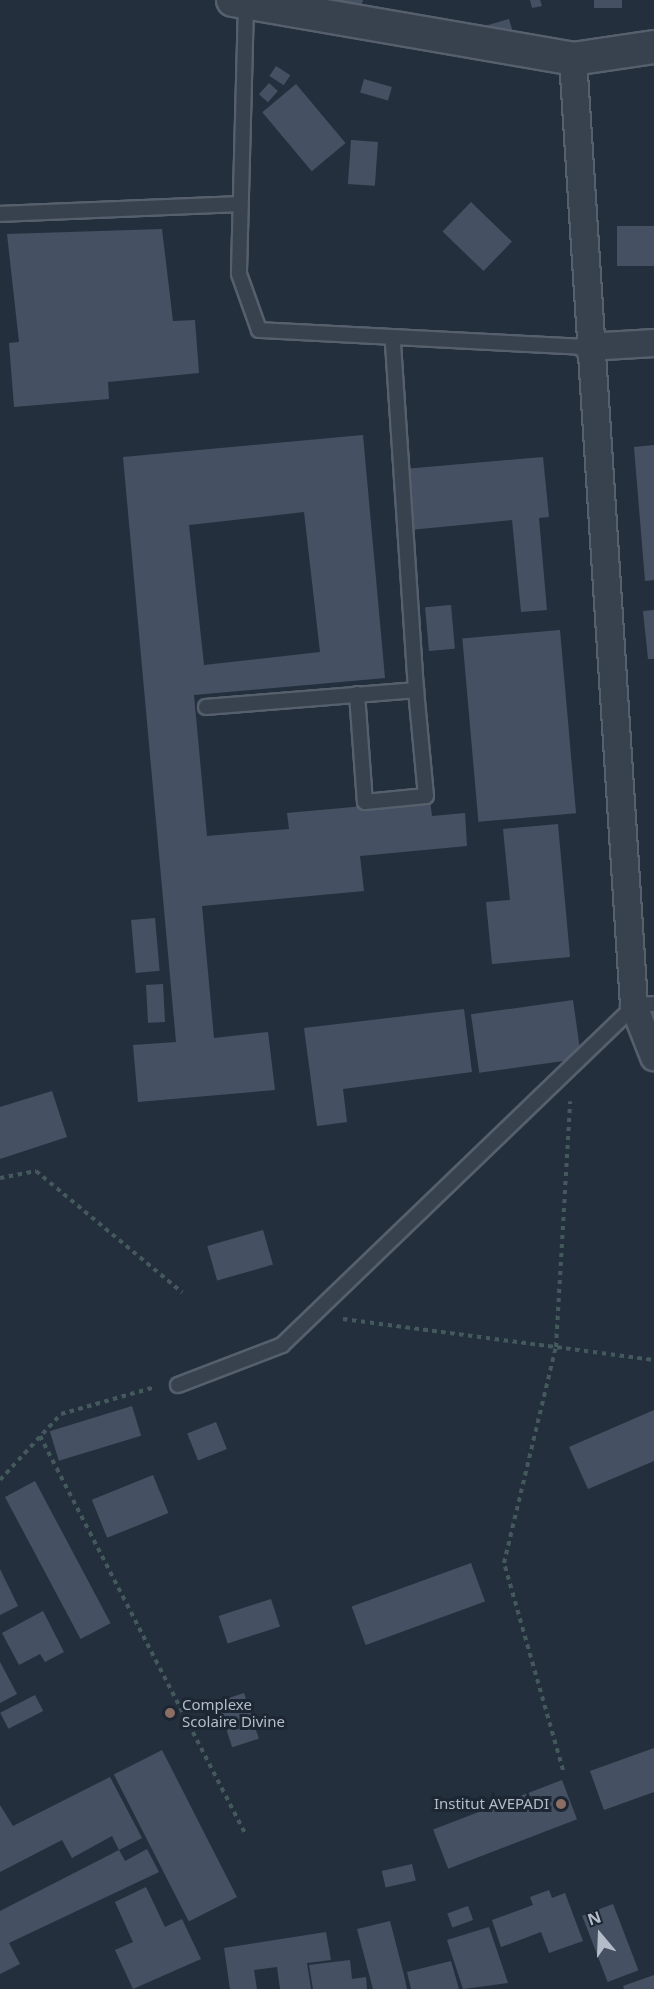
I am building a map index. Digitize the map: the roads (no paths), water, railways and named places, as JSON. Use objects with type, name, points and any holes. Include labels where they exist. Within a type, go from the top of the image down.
[{"type":"street","points":[[240,2],[287,7],[573,59],[654,46]]},
{"type":"street","points":[[573,59],[588,347],[644,1005],[654,1057]]},
{"type":"street","points":[[588,347],[654,343]]},
{"type":"lane","points":[[240,2],[239,274],[259,330],[393,340],[588,347]]},
{"type":"lane","points":[[0,214],[240,204]]},
{"type":"lane","points":[[357,694],[365,802],[426,796],[416,690],[393,340]]},
{"type":"lane","points":[[206,707],[416,690]]},
{"type":"lane","points":[[178,1385],[282,1345],[572,1065],[644,1005]]},
{"type":"place","name":"Complexe Scolaire Divine","points":[[170,1713]]},
{"type":"place","name":"Institut AVEPADI","points":[[561,1804]]}]
